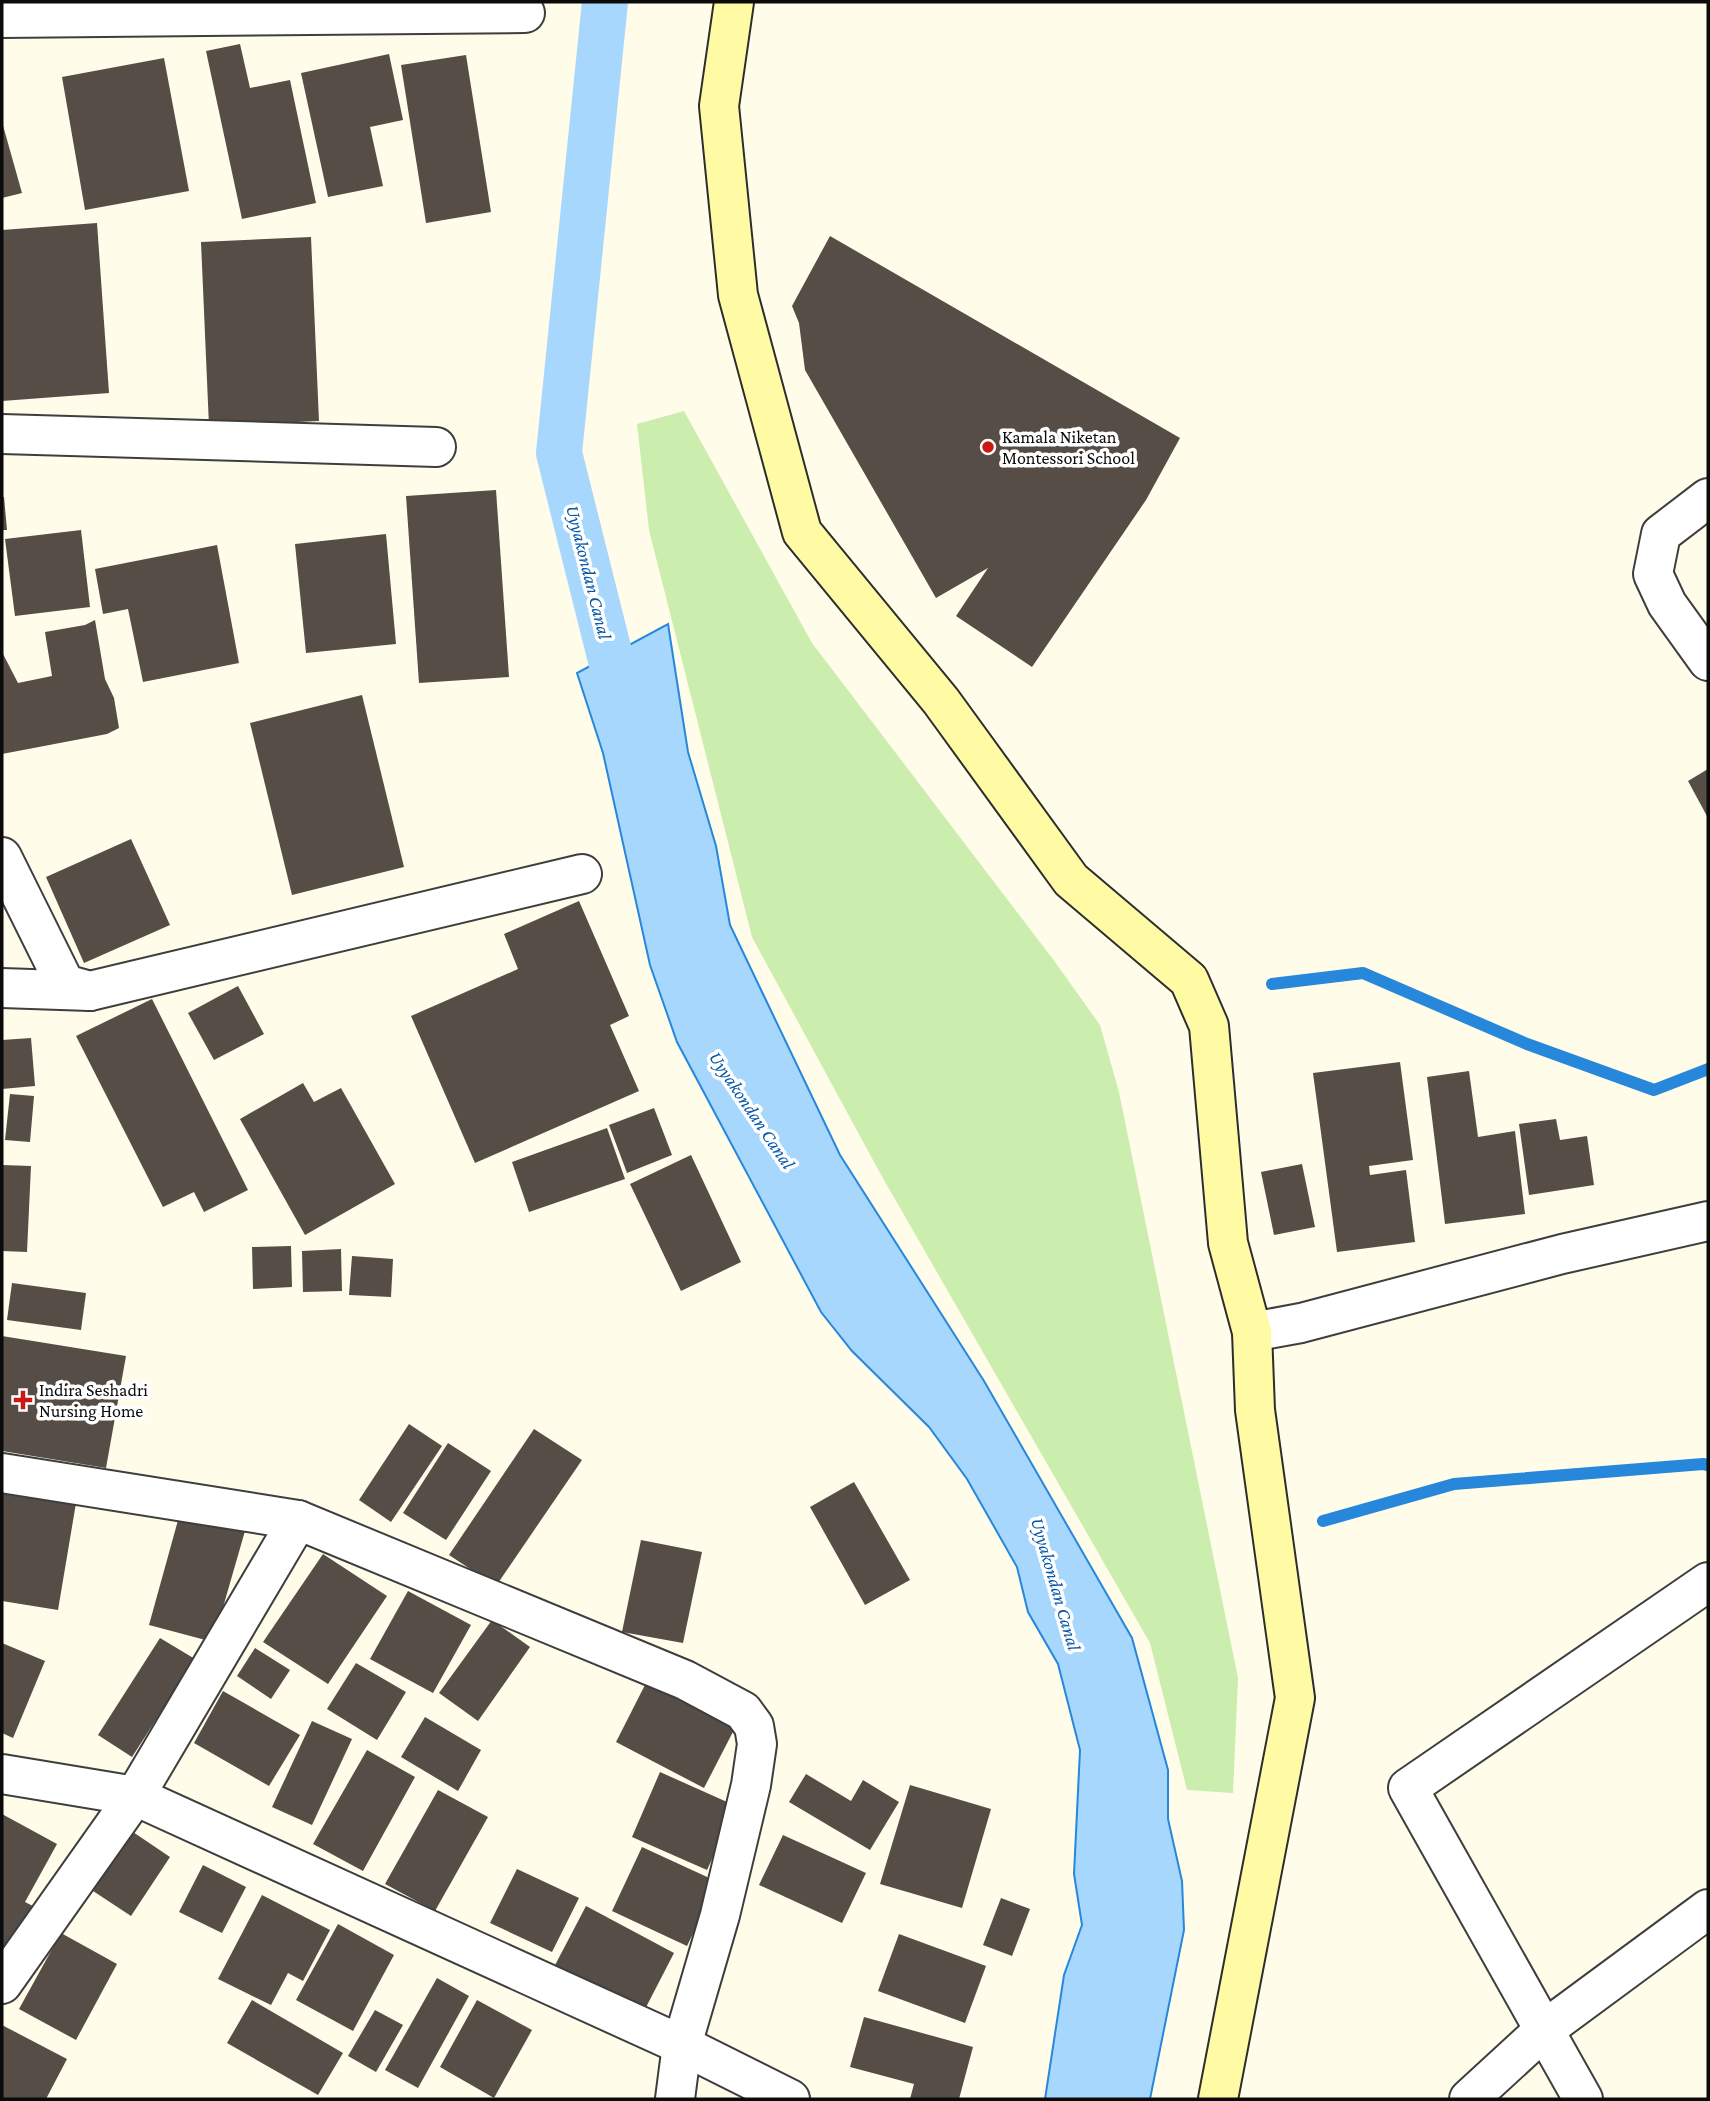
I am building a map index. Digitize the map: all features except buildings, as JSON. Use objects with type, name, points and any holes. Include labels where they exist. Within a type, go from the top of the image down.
[{"type":"street","points":[[734,2],[719,106],[738,295],[802,532],[941,701],[1070,880],[1189,980],[1209,1026],[1228,1243],[1252,1332],[1255,1410],[1295,1698],[1218,2099]]},
{"type":"street","points":[[2,18],[525,13]]},
{"type":"street","points":[[2,434],[436,447]]},
{"type":"street","points":[[1708,498],[1661,534],[1653,574],[1667,604],[1708,661]]},
{"type":"street","points":[[2,857],[65,984],[90,991]]},
{"type":"street","points":[[2,988],[90,991],[582,874]]},
{"type":"street","points":[[1252,1332],[1301,1324],[1562,1254],[1708,1222]]},
{"type":"street","points":[[2,1473],[298,1520],[685,1680],[743,1711],[754,1726],[757,1744],[751,1785],[720,1915],[682,2045],[675,2099]]},
{"type":"street","points":[[2,1984],[135,1796],[298,1520]]},
{"type":"street","points":[[1583,2099],[1408,1788],[1708,1583]]},
{"type":"street","points":[[2,1774],[135,1796],[682,2045],[790,2099]]},
{"type":"street","points":[[1469,2099],[1544,2030],[1708,1909]]},
{"type":"green space","points":[[684,411],[812,643],[1100,1025],[1119,1092],[1238,1678],[1233,1793],[1187,1790],[1150,1643],[880,1173],[752,937],[649,530],[637,424]]},
{"type":"water","points":[[668,624],[688,752],[716,846],[730,925],[840,1155],[984,1381],[1132,1638],[1168,1770],[1168,1819],[1182,1881],[1184,1930],[1150,2099],[1045,2099],[1064,1975],[1082,1925],[1074,1874],[1080,1750],[1058,1664],[1028,1612],[1017,1567],[967,1479],[929,1427],[852,1351],[821,1312],[677,1042],[650,965],[603,753],[577,673]]},
{"type":"waterway","name":"Uyyakondan Canal","points":[[605,2],[559,453],[625,716]]},
{"type":"waterway","points":[[1272,984],[1363,973],[1527,1044],[1654,1090],[1708,1069]]},
{"type":"waterway","points":[[1323,1521],[1454,1484],[1708,1465]]},
{"type":"place","name":"Kamala Niketan Montessori School","points":[[988,447]]},
{"type":"place","name":"Indira Seshadri Nursing Home","points":[[23,1400]]}]
